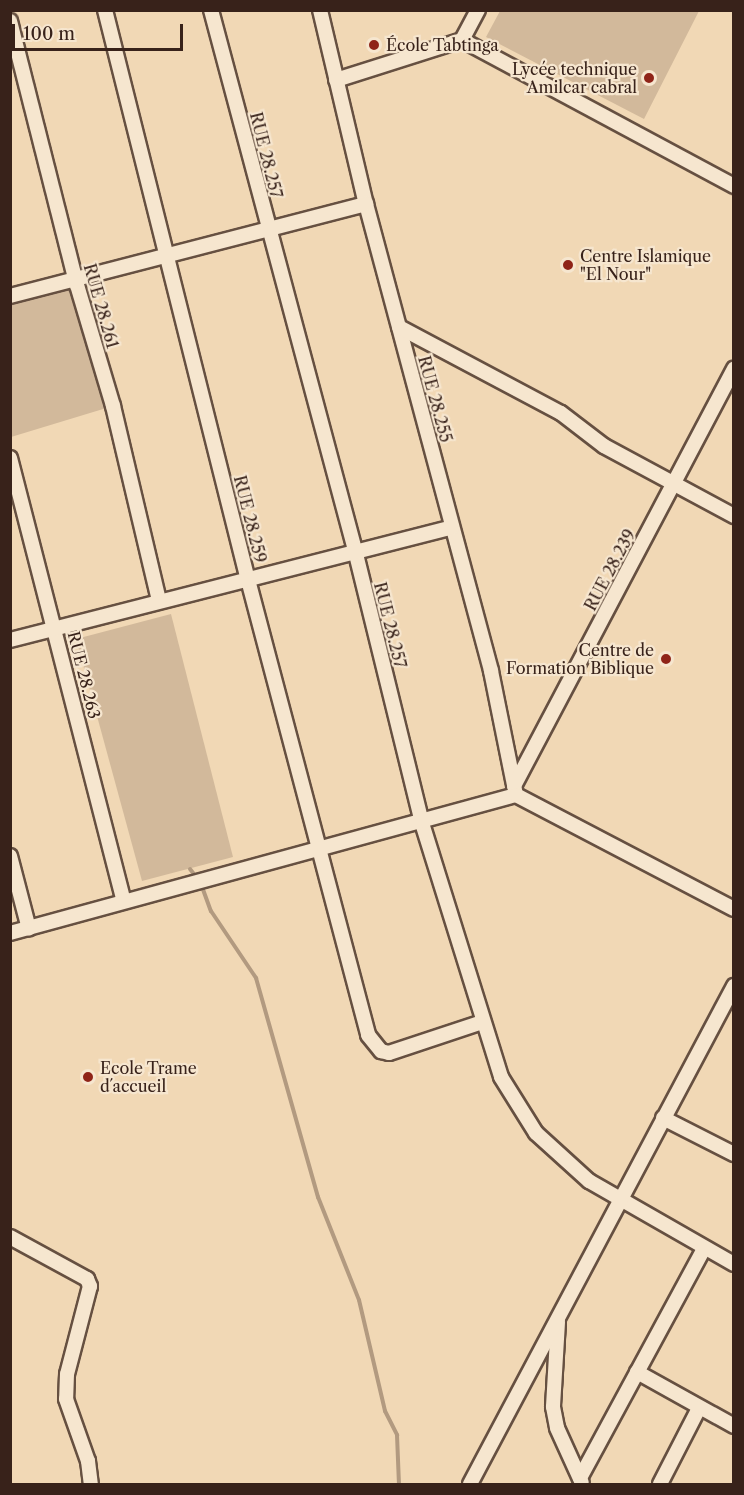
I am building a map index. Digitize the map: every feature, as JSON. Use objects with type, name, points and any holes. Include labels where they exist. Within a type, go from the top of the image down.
[{"type":"street","name":"RUE 28.259","points":[[105,10],[247,576],[368,1035],[381,1051],[389,1053],[482,1022]]},
{"type":"street","name":"RUE 28.257","points":[[212,10],[267,227],[355,550],[422,823],[482,1022],[510,1096],[536,1132],[589,1181],[620,1201],[734,1264]]},
{"type":"street","name":"RUE 28.255","points":[[320,10],[366,204],[491,671],[515,790]]},
{"type":"street","points":[[336,80],[462,40],[478,10]]},
{"type":"street","name":"RUE 28.261","points":[[10,21],[75,278],[113,406],[159,600]]},
{"type":"street","points":[[462,40],[734,186]]},
{"type":"street","points":[[10,296],[267,227],[366,204]]},
{"type":"street","points":[[399,327],[561,413],[604,446],[734,516]]},
{"type":"street","name":"RUE 28.239","points":[[515,790],[734,368]]},
{"type":"street","name":"RUE 28.263","points":[[10,458],[56,628],[124,901]]},
{"type":"street","points":[[10,640],[247,576],[452,526]]},
{"type":"street","points":[[10,933],[422,823],[515,790],[734,909]]},
{"type":"street","points":[[10,856],[29,929]]},
{"type":"street","points":[[470,1485],[734,986]]},
{"type":"street","points":[[663,1118],[734,1154]]},
{"type":"street","points":[[10,1237],[87,1279],[90,1286],[67,1374],[66,1399],[88,1461],[92,1485]]},
{"type":"street","points":[[582,1481],[637,1372],[704,1249]]},
{"type":"street","points":[[559,1316],[553,1407],[556,1428],[582,1481]]},
{"type":"street","points":[[637,1372],[734,1426]]},
{"type":"street","points":[[660,1485],[699,1408]]},
{"type":"shaded area","points":[[500,11],[699,11],[644,119],[486,37]]},
{"type":"shaded area","points":[[77,285],[113,406],[11,437],[11,302]]},
{"type":"shaded area","points":[[171,614],[233,857],[142,881],[76,639]]},
{"type":"waterway","points":[[190,869],[197,878]]},
{"type":"waterway","points":[[201,884],[211,911],[256,978],[318,1197],[359,1300],[385,1411],[397,1435],[399,1484]]},
{"type":"place","name":"École Tabtinga","points":[[374,45]]},
{"type":"place","name":"Lycée technique Amilcar cabral","points":[[649,78]]},
{"type":"place","name":"Centre Islamique \"El Nour\"","points":[[568,265]]},
{"type":"place","name":"Centre de Formation Biblique","points":[[666,659]]},
{"type":"place","name":"Ecole Trame d´accueil","points":[[88,1077]]}]
